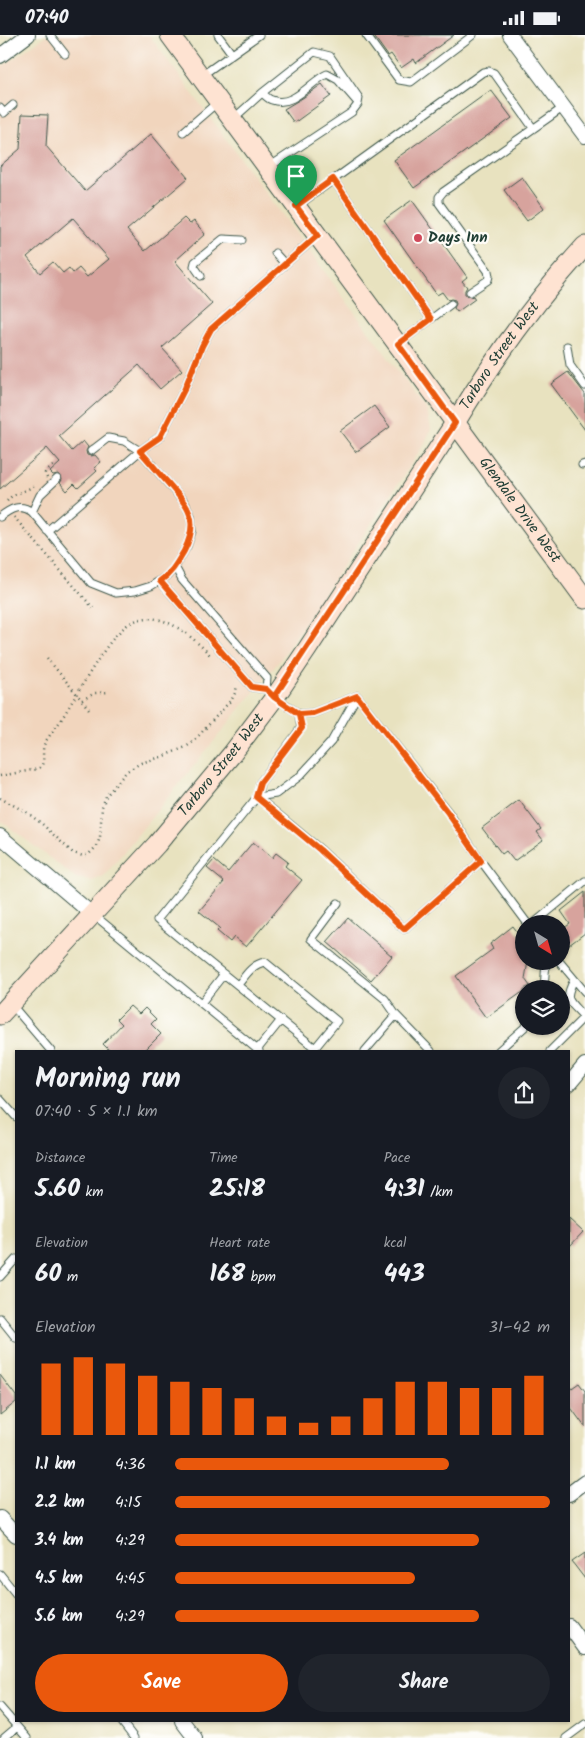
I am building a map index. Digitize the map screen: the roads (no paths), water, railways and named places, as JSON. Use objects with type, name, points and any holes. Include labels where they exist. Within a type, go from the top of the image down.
[{"type":"main road","name":"Glendale Drive West","points":[[170,35],[585,599]]},
{"type":"main road","name":"Tarboro Street West","points":[[5,1009],[93,915],[192,803],[270,693],[455,423],[482,378],[527,316],[585,246]]},
{"type":"street","points":[[0,56],[28,35]]},
{"type":"street","points":[[510,35],[585,137]]},
{"type":"street","points":[[0,836],[93,915]]},
{"type":"street","points":[[570,1083],[585,1065]]},
{"type":"street","points":[[570,1493],[585,1482]]},
{"type":"street","points":[[0,1518],[15,1534]]},
{"type":"street","points":[[570,1627],[585,1648]]},
{"type":"street","points":[[183,1722],[195,1738]]},
{"type":"lane","points":[[50,35],[65,54]]},
{"type":"lane","points":[[218,35],[232,54]]},
{"type":"lane","points":[[201,76],[259,35]]},
{"type":"lane","points":[[366,35],[399,80],[410,82],[472,35]]},
{"type":"lane","points":[[233,119],[262,93],[314,52],[330,56],[359,98],[358,104],[352,112],[268,167]]},
{"type":"lane","points":[[296,206],[483,72],[489,71],[494,73],[533,128]]},
{"type":"lane","points":[[262,93],[272,100],[284,101],[298,95],[320,77],[327,74],[338,81],[358,104]]},
{"type":"lane","points":[[183,132],[219,101]]},
{"type":"lane","points":[[0,107],[4,113],[13,105]]},
{"type":"lane","points":[[470,292],[488,280],[488,271],[439,203],[439,197],[443,192],[564,107]]},
{"type":"lane","points":[[333,179],[431,319]]},
{"type":"lane","points":[[47,531],[140,451],[160,437],[185,388],[211,329],[318,235]]},
{"type":"lane","points":[[202,276],[194,266],[195,262],[223,239],[242,240]]},
{"type":"lane","points":[[275,253],[285,265]]},
{"type":"lane","points":[[398,344],[451,304]]},
{"type":"lane","points":[[567,346],[570,365],[585,386]]},
{"type":"lane","points":[[0,517],[8,510],[17,507],[25,507],[32,511],[90,583],[116,593],[135,591],[160,581],[176,567],[192,531],[192,517],[185,503],[140,451],[124,441],[108,439],[92,451]]},
{"type":"lane","points":[[32,511],[40,495],[57,479]]},
{"type":"lane","points":[[176,567],[182,580],[267,678],[270,693]]},
{"type":"lane","points":[[160,581],[252,687],[270,693],[299,714],[313,713],[357,696]]},
{"type":"lane","points":[[256,797],[276,794],[300,776],[331,742],[357,696]]},
{"type":"lane","points":[[357,696],[448,813],[521,915]]},
{"type":"lane","points":[[238,985],[253,966],[265,962],[337,1021],[315,1048],[157,920],[256,797],[260,783],[302,728],[299,714]]},
{"type":"lane","points":[[256,797],[320,850],[404,929],[481,861]]},
{"type":"lane","points":[[544,915],[585,881]]},
{"type":"lane","points":[[338,903],[311,939],[384,999],[396,1015],[430,1050]]},
{"type":"lane","points":[[93,915],[258,1050],[281,1020]]},
{"type":"lane","points":[[566,970],[585,992]]},
{"type":"lane","points":[[201,1003],[224,974]]},
{"type":"lane","points":[[551,1050],[584,1017],[568,999],[567,993],[574,980]]},
{"type":"lane","points":[[5,1009],[50,1050]]},
{"type":"lane","points":[[366,1050],[396,1015]]},
{"type":"lane","points":[[499,1050],[516,1035]]},
{"type":"lane","points":[[0,1099],[15,1116]]},
{"type":"lane","points":[[0,1277],[15,1260]]},
{"type":"lane","points":[[0,1318],[15,1337]]},
{"type":"lane","points":[[0,1574],[15,1592]]},
{"type":"lane","points":[[0,1707],[27,1738]]},
{"type":"lane","points":[[122,1722],[134,1738]]},
{"type":"lane","points":[[566,1738],[585,1724]]},
{"type":"lane","points":[[4,1738],[17,1727]]},
{"type":"place","name":"Days Inn","points":[[418,238]]}]
